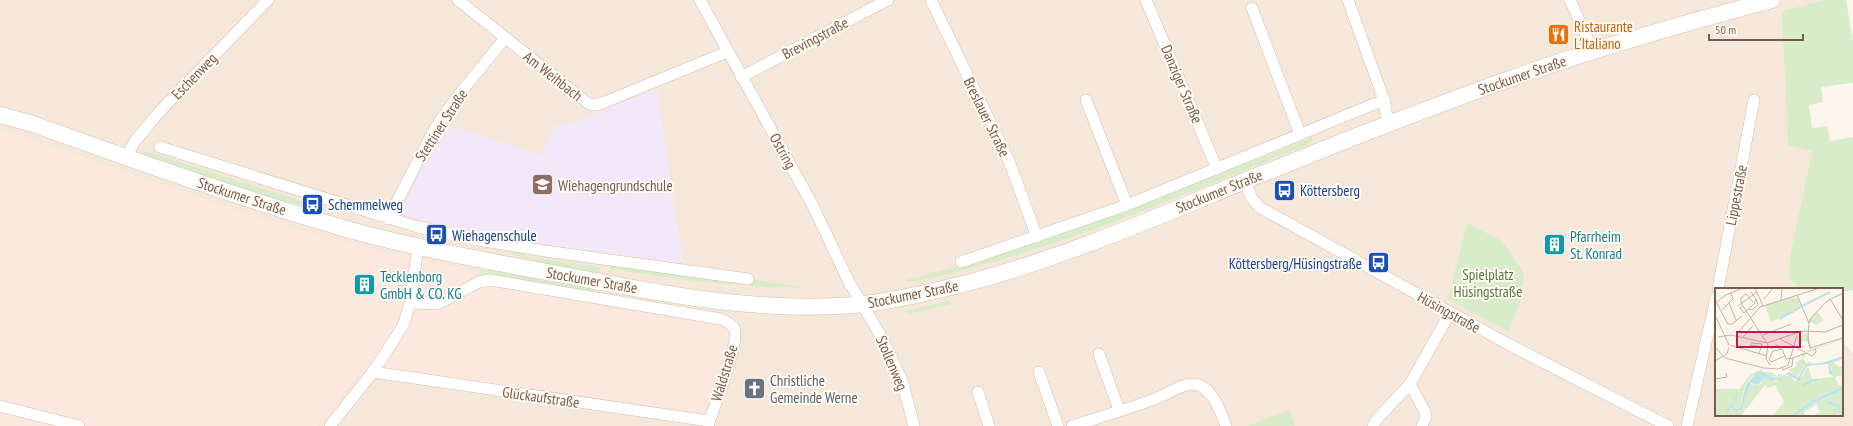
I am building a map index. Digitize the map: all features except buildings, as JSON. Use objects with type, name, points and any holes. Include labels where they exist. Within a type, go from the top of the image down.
[{"type":"main road","name":"Stockumer Straße","points":[[0,115],[30,123],[268,205],[354,231],[418,246],[604,283],[690,298],[795,306],[863,304],[944,289],[1059,256],[1388,124],[1503,81],[1736,5],[1772,0]]},
{"type":"main road","name":"Stockumer Straße","points":[[0,109],[30,123]]},
{"type":"street","name":"Eschenweg","points":[[126,157],[135,141],[161,110],[268,0]]},
{"type":"street","name":"Am Weihbach","points":[[458,0],[589,104],[597,105],[727,52]]},
{"type":"street","name":"Ostring","points":[[700,0],[727,52],[813,206],[849,282],[863,304]]},
{"type":"street","name":"Breslauer Straße","points":[[931,0],[1009,161],[1037,237]]},
{"type":"street","name":"Danziger Straße","points":[[1146,0],[1217,168]]},
{"type":"street","points":[[1348,0],[1384,100],[1388,124]]},
{"type":"street","points":[[1570,0],[1593,51]]},
{"type":"street","name":"Brevingstraße","points":[[741,77],[882,1]]},
{"type":"street","points":[[1252,8],[1300,134]]},
{"type":"street","name":"Stettiner Straße","points":[[388,219],[435,128],[458,96],[505,38]]},
{"type":"street","points":[[1086,100],[1127,205]]},
{"type":"street","name":"Stockumer Straße","points":[[961,262],[1127,205],[1384,100]]},
{"type":"street","name":"Lippestraße","points":[[1718,288],[1754,100]]},
{"type":"street","name":"Stockumer Straße","points":[[160,147],[388,219],[478,240],[545,251],[748,279]]},
{"type":"street","name":"Hüsingstraße","points":[[1245,181],[1251,197],[1259,207],[1450,313],[1668,426]]},
{"type":"street","points":[[330,426],[373,372],[403,326],[410,303],[418,246]]},
{"type":"street","name":"Stockumer Straße","points":[[410,303],[438,304],[479,282],[490,280],[713,318],[728,322]]},
{"type":"street","name":"Stollenweg","points":[[863,304],[882,338],[902,380],[914,426]]},
{"type":"street","points":[[1687,426],[1711,345],[1715,307]]},
{"type":"street","points":[[1373,426],[1377,419],[1410,384],[1450,313]]},
{"type":"street","name":"Waldstraße","points":[[708,424],[733,350],[735,334],[734,328],[728,322]]},
{"type":"street","points":[[1099,354],[1119,410]]},
{"type":"street","name":"Glückaufstraße","points":[[373,372],[708,424]]},
{"type":"street","points":[[1039,372],[1058,426]]},
{"type":"street","points":[[1072,426],[1157,398],[1186,385],[1195,384],[1203,388],[1216,400],[1226,426]]},
{"type":"street","points":[[1410,384],[1425,412],[1426,417],[1422,426]]},
{"type":"street","points":[[978,392],[989,426]]},
{"type":"street","points":[[0,406],[79,426]]},
{"type":"shaded area","points":[[0,0],[1824,0],[1782,11],[1812,151],[1790,255],[1789,279],[1800,288],[1715,288],[1715,416],[1843,416],[1843,341],[1853,354],[1853,426],[317,426],[364,366],[702,416],[502,277],[381,252],[267,221],[0,129]]},
{"type":"shaded area","name":"Wiehagengrundschule","points":[[657,89],[683,263],[483,236],[400,214],[444,124],[542,155],[553,127],[579,120]]},
{"type":"shaded area","points":[[0,129],[267,221],[381,252],[502,277],[735,317],[703,416],[364,366],[317,426],[0,426]]},
{"type":"green space","points":[[1824,0],[1846,0],[1853,41],[1853,83],[1821,87],[1823,102],[1809,105],[1812,128],[1827,126],[1830,141],[1853,137],[1853,290],[1843,292],[1843,288],[1800,288],[1789,279],[1790,255],[1812,151],[1788,145],[1782,11]]},
{"type":"green space","points":[[1312,137],[1313,140],[1307,145],[1158,205],[1083,233],[1007,258],[957,272],[920,280],[907,282],[906,280],[1010,251],[1061,234],[1162,197]]},
{"type":"green space","points":[[142,150],[310,204],[309,206],[287,203],[143,154]]},
{"type":"green space","name":"Spielplatz Hüsingstraße","points":[[1467,223],[1502,241],[1524,274],[1519,304],[1509,332],[1448,299]]},
{"type":"green space","points":[[514,249],[523,250],[527,257],[600,267],[599,275],[556,267],[512,254]]},
{"type":"green space","points":[[610,265],[744,283],[744,285],[693,281],[610,269]]},
{"type":"green space","points":[[480,270],[503,271],[596,289],[595,293],[493,275],[481,275]]},
{"type":"green space","points":[[752,279],[801,287],[801,288],[751,286]]},
{"type":"green space","points":[[947,301],[951,304],[909,314],[905,311]]},
{"type":"green space","points":[[1289,410],[1295,426],[1247,426]]},
{"type":"place","name":"Ristaurante L'Italiano","points":[[1558,35]]},
{"type":"place","name":"Wiehagengrundschule","points":[[543,185]]},
{"type":"place","name":"Köttersberg","points":[[1284,190]]},
{"type":"place","name":"Schemmelweg","points":[[312,204]]},
{"type":"place","name":"Wiehagenschule","points":[[436,235]]},
{"type":"place","name":"Pfarrheim St. Konrad","points":[[1554,245]]},
{"type":"place","name":"Köttersberg/Hüsingstraße","points":[[1378,263]]},
{"type":"place","name":"Tecklenborg GmbH & CO. KG","points":[[365,285]]},
{"type":"place","name":"Christliche Gemeinde Werne","points":[[755,389]]}]
